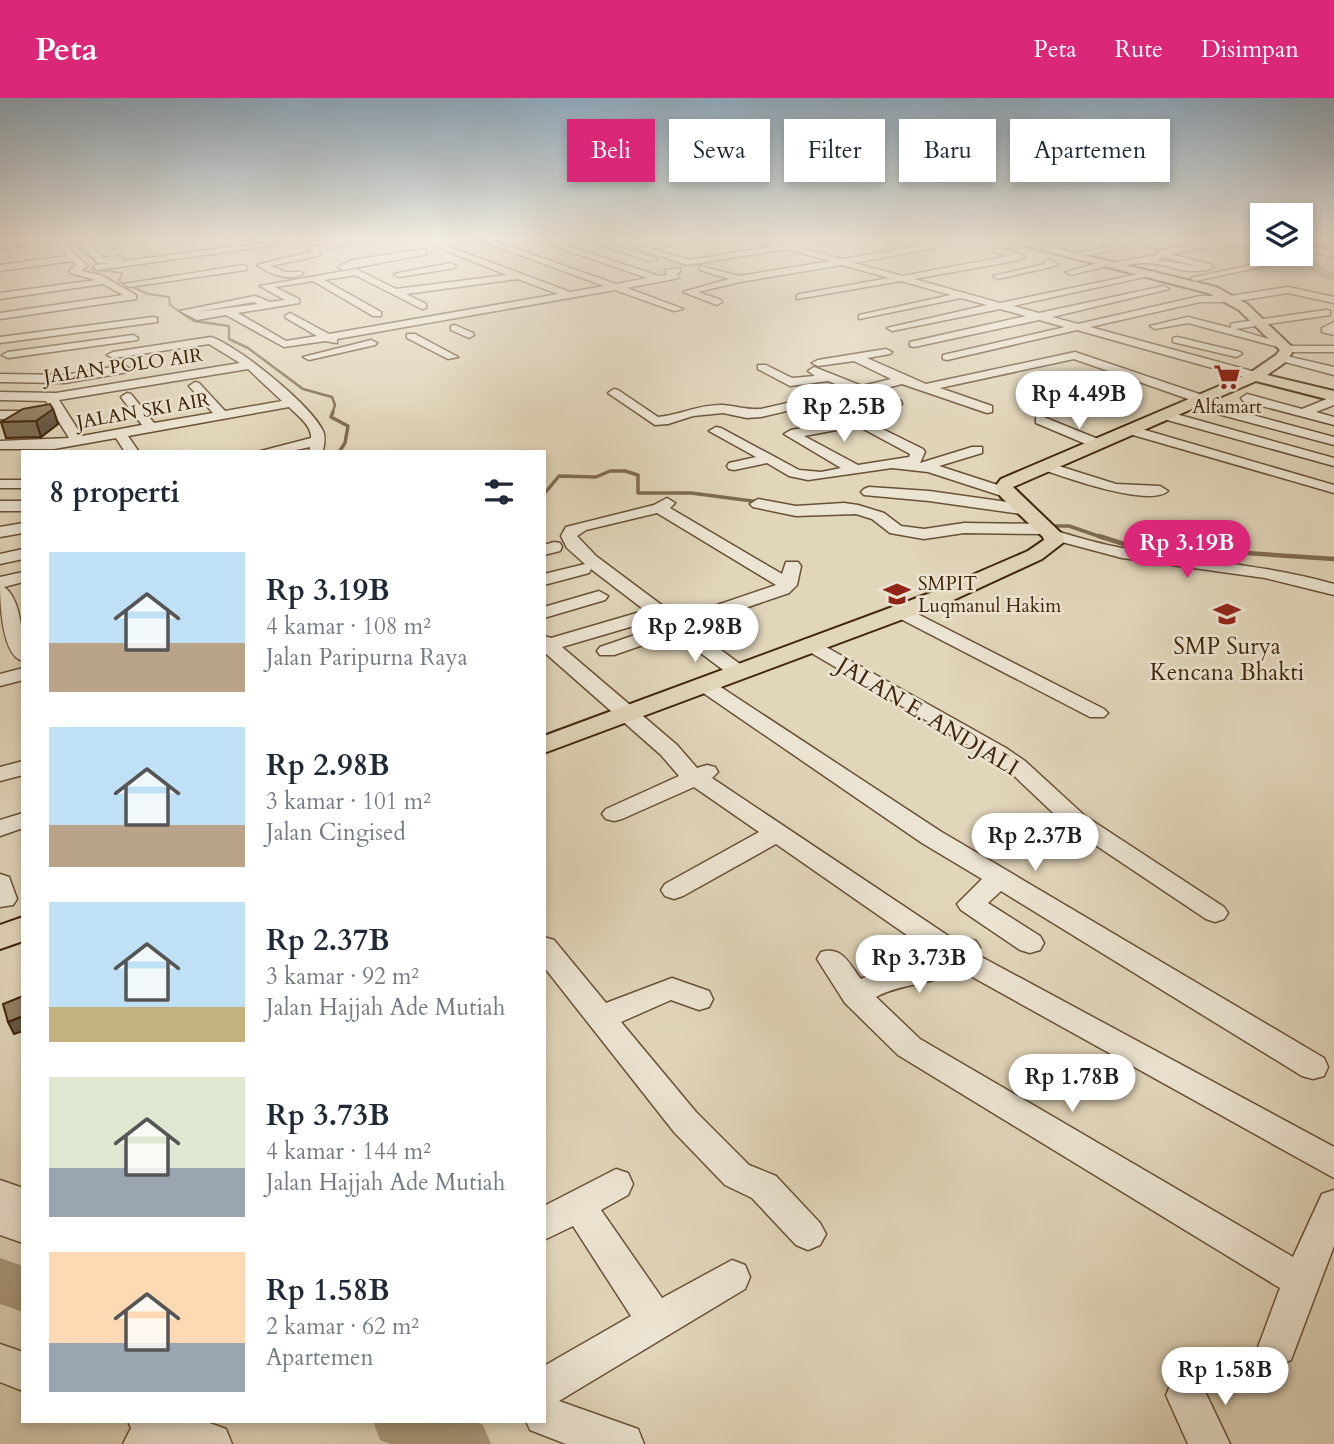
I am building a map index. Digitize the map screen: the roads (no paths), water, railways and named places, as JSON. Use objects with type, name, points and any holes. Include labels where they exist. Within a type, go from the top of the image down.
[{"type":"main road","points":[[546,744],[941,597],[1035,555],[1054,542],[1048,529],[1008,494],[1004,487],[1007,483],[1255,376],[1286,351],[1261,321],[1231,300]]},
{"type":"main road","points":[[1255,376],[1334,398]]},
{"type":"main road","points":[[0,937],[21,930]]},
{"type":"street","points":[[0,305],[38,300]]},
{"type":"street","points":[[0,316],[83,300]]},
{"type":"street","points":[[212,340],[214,332],[197,323],[185,311],[250,300]]},
{"type":"street","points":[[257,300],[269,305]]},
{"type":"street","points":[[197,323],[228,312],[295,301],[293,300]]},
{"type":"street","points":[[354,318],[381,314],[355,300]]},
{"type":"street","points":[[408,309],[427,305],[415,300]]},
{"type":"street","points":[[228,312],[284,344],[470,313],[531,300]]},
{"type":"street","points":[[649,300],[675,301]]},
{"type":"street","points":[[711,300],[717,302]]},
{"type":"street","points":[[927,340],[862,316],[941,300]]},
{"type":"street","points":[[981,300],[1255,376]]},
{"type":"street","points":[[892,328],[1025,300]]},
{"type":"street","points":[[914,344],[1103,300]]},
{"type":"street","points":[[947,357],[1196,300]]},
{"type":"street","points":[[1225,300],[1231,300]]},
{"type":"street","points":[[1284,300],[1330,312]]},
{"type":"street","points":[[0,340],[156,324],[142,308],[32,318],[39,335]]},
{"type":"street","points":[[470,313],[488,321],[556,308]]},
{"type":"street","points":[[1186,335],[1330,312]]},
{"type":"street","points":[[290,316],[346,348],[385,341]]},
{"type":"street","points":[[1155,326],[1185,319],[1221,328],[1334,371]]},
{"type":"street","points":[[1305,319],[1333,328]]},
{"type":"street","points":[[293,329],[330,322]]},
{"type":"street","points":[[398,339],[444,330],[471,330]]},
{"type":"street","points":[[267,334],[281,331]]},
{"type":"street","points":[[411,336],[452,357]]},
{"type":"street","points":[[8,355],[140,337]]},
{"type":"street","points":[[113,355],[171,356],[212,340]]},
{"type":"street","points":[[212,340],[251,365],[316,426],[317,446],[282,450]]},
{"type":"street","points":[[1143,346],[1177,340],[1236,354]]},
{"type":"street","points":[[105,342],[135,384]]},
{"type":"street","points":[[914,344],[987,374]]},
{"type":"street","points":[[968,352],[992,358],[1041,347]]},
{"type":"street","points":[[307,357],[349,350],[346,348]]},
{"type":"street","points":[[1286,351],[1332,348]]},
{"type":"street","points":[[762,367],[790,382],[855,357],[886,352]]},
{"type":"street","points":[[925,388],[1075,355],[1197,401],[1334,441]]},
{"type":"street","points":[[171,356],[223,416]]},
{"type":"street","points":[[855,357],[872,372]]},
{"type":"street","points":[[1169,367],[1194,360]]},
{"type":"street","points":[[57,363],[65,379]]},
{"type":"street","name":"JALAN POLO AIR","points":[[0,396],[54,398],[135,384],[191,381],[251,365]]},
{"type":"street","points":[[1,375],[35,366]]},
{"type":"street","points":[[1,375],[65,379],[124,369]]},
{"type":"street","points":[[819,370],[862,392],[896,404]]},
{"type":"street","points":[[841,372],[872,372],[899,376],[925,388],[987,409]]},
{"type":"street","points":[[614,393],[655,421],[668,420],[691,412],[723,409],[753,414],[862,392],[899,376]]},
{"type":"street","points":[[127,397],[151,428]]},
{"type":"street","points":[[0,435],[54,398],[79,446]]},
{"type":"street","points":[[1247,398],[1334,421]]},
{"type":"street","points":[[1303,413],[1334,398]]},
{"type":"street","points":[[820,401],[918,452],[908,462]]},
{"type":"street","name":"JALAN SKI AIR","points":[[126,443],[151,428],[223,416],[297,408]]},
{"type":"street","name":"JALAN SKI AIR","points":[[0,445],[79,446],[126,443],[297,408]]},
{"type":"street","points":[[0,415],[28,415]]},
{"type":"street","points":[[1164,415],[1334,462]]},
{"type":"street","points":[[1041,420],[1098,444]]},
{"type":"street","points":[[754,450],[782,430],[859,422]]},
{"type":"street","points":[[782,430],[857,471]]},
{"type":"street","points":[[1132,430],[1333,489]]},
{"type":"street","points":[[716,431],[794,473],[808,476],[908,462],[1008,494]]},
{"type":"street","points":[[932,468],[931,462],[951,459],[977,450]]},
{"type":"street","points":[[0,457],[21,457]]},
{"type":"street","points":[[734,466],[769,458]]},
{"type":"street","points":[[1046,466],[1115,488],[1160,491]]},
{"type":"street","points":[[0,484],[21,484]]},
{"type":"street","points":[[869,492],[929,496],[1028,510]]},
{"type":"street","points":[[758,505],[796,511],[844,508],[858,510],[874,514],[896,530],[923,534],[964,528],[1048,529],[1092,547],[1282,576],[1334,590]]},
{"type":"street","points":[[0,506],[21,506]]},
{"type":"street","points":[[737,671],[590,560],[573,544],[569,536],[572,530],[663,506],[788,585]]},
{"type":"street","points":[[0,532],[21,528]]},
{"type":"street","points":[[0,559],[21,554]]},
{"type":"street","points":[[788,585],[792,566]]},
{"type":"street","points":[[546,579],[583,569]]},
{"type":"street","points":[[0,582],[21,577]]},
{"type":"street","points":[[607,651],[788,585]]},
{"type":"street","points":[[546,612],[599,596]]},
{"type":"street","points":[[7,601],[21,649]]},
{"type":"street","points":[[900,611],[1097,713]]},
{"type":"street","points":[[547,647],[640,618]]},
{"type":"street","name":"JALAN E. ANDJALI","points":[[810,644],[998,753],[1017,766],[1076,821],[1215,913]]},
{"type":"street","points":[[547,647],[668,750],[816,856],[962,952],[1334,1164]]},
{"type":"street","points":[[0,680],[21,675]]},
{"type":"street","points":[[0,685],[21,680]]},
{"type":"street","points":[[704,684],[854,787],[999,879],[1313,1067]]},
{"type":"street","points":[[0,774],[21,769]]},
{"type":"street","points":[[614,814],[698,772]]},
{"type":"street","points":[[698,772],[775,834],[816,856]]},
{"type":"street","points":[[0,828],[21,821]]},
{"type":"street","points":[[674,890],[775,834]]},
{"type":"street","points":[[999,879],[970,904],[1030,943]]},
{"type":"street","points":[[546,949],[685,1122],[737,1175],[764,1188],[808,1234]]},
{"type":"street","points":[[856,995],[884,979],[943,966],[962,952]]},
{"type":"street","points":[[962,952],[1334,1148]]},
{"type":"street","points":[[831,959],[856,995],[882,1025],[920,1054],[1301,1281]]},
{"type":"street","points":[[603,1017],[666,990],[672,989],[699,999]]},
{"type":"street","points":[[546,1223],[616,1184]]},
{"type":"street","points":[[1277,1347],[1301,1281],[1334,1205]]},
{"type":"street","points":[[579,1206],[657,1323]]},
{"type":"street","points":[[546,1387],[732,1277]]},
{"type":"street","points":[[0,1363],[21,1371]]},
{"type":"street","points":[[1186,1395],[1209,1444]]},
{"type":"street","points":[[546,1417],[624,1444]]},
{"type":"street","points":[[150,1430],[211,1444]]},
{"type":"waterway","points":[[169,300],[170,305],[184,315]]},
{"type":"waterway","points":[[184,315],[194,321],[229,326],[229,339],[248,348],[303,389],[332,397],[335,405],[332,414]]},
{"type":"waterway","points":[[333,412],[331,417],[348,426],[345,443],[340,450]]},
{"type":"waterway","points":[[546,492],[559,476],[596,477],[610,471],[625,471],[638,475],[638,493],[691,493],[760,502]]},
{"type":"waterway","points":[[1049,526],[1069,526],[1104,538]]},
{"type":"waterway","points":[[1099,536],[1127,545],[1334,559]]},
{"type":"waterway","points":[[0,1281],[21,1288]]},
{"type":"waterway","points":[[405,1423],[464,1444]]},
{"type":"place","name":"Alfamart","points":[[1227,377]]},
{"type":"place","name":"SMPIT Luqmanul Hakim","points":[[897,594]]},
{"type":"place","name":"SMP Surya Kencana Bhakti","points":[[1227,614]]}]
